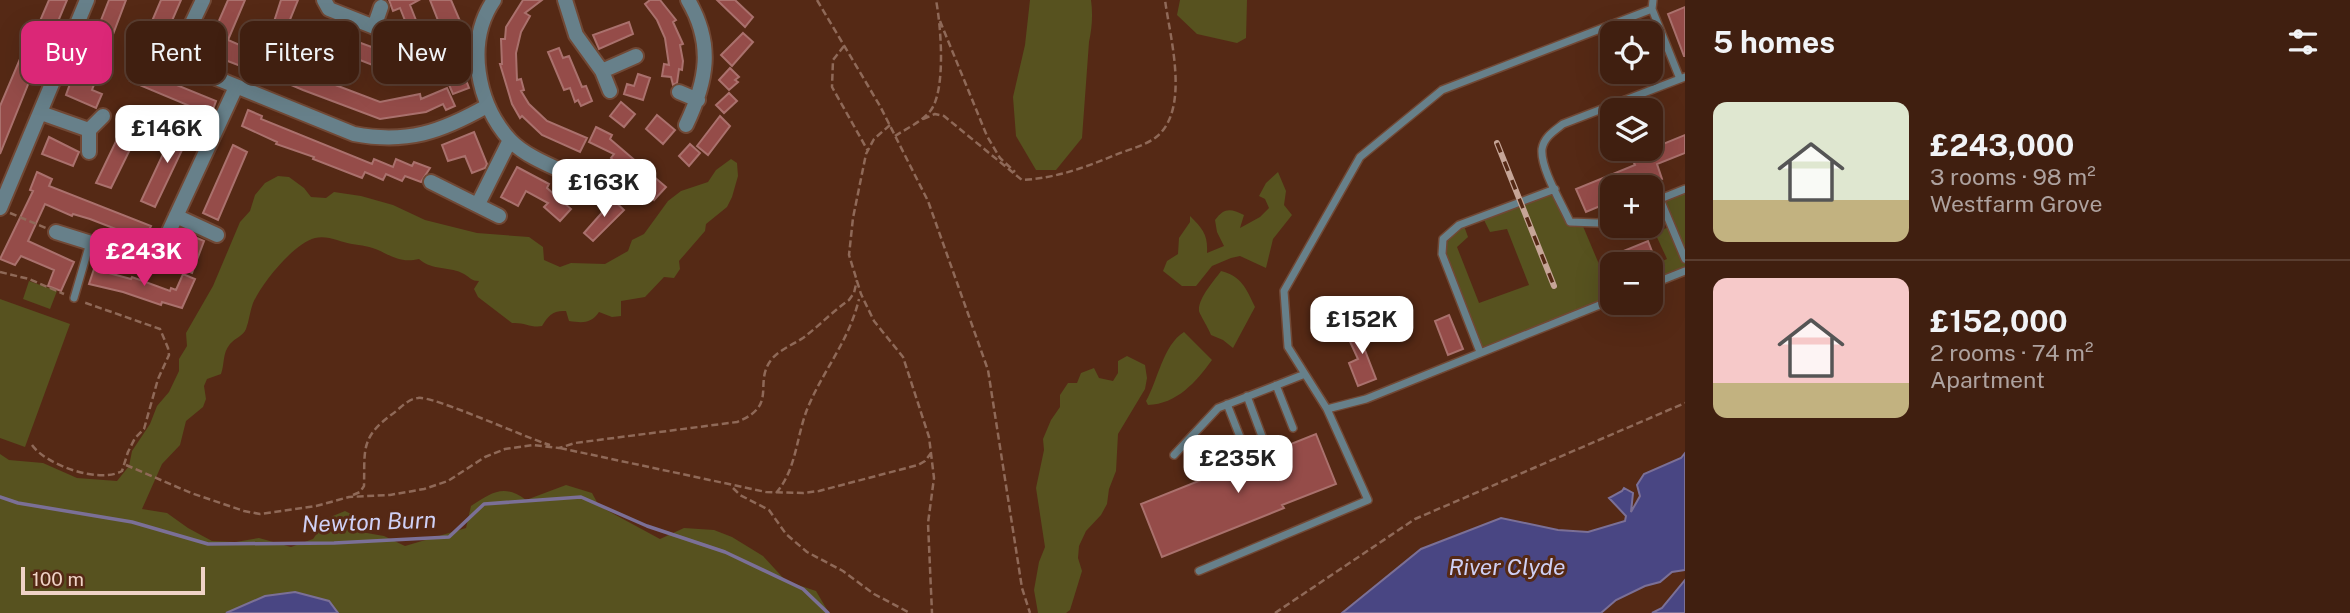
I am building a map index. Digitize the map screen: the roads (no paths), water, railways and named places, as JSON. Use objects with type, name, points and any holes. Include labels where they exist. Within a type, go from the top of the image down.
[{"type":"street","points":[[0,208],[87,0]]},
{"type":"street","points":[[203,0],[183,42],[182,59],[194,69],[236,88],[354,134],[379,139],[426,134],[446,128],[487,106]]},
{"type":"street","points":[[324,0],[328,9],[373,27]]},
{"type":"street","points":[[565,0],[576,35],[601,71],[610,90]]},
{"type":"street","points":[[685,125],[698,100],[706,66],[705,45],[688,0]]},
{"type":"street","points":[[491,1],[478,52],[481,87],[487,106],[510,141],[536,158],[575,177]]},
{"type":"street","points":[[376,21],[381,6]]},
{"type":"street","points":[[601,71],[636,56]]},
{"type":"street","points":[[56,232],[142,259],[152,259],[159,253],[236,88]]},
{"type":"street","points":[[679,92],[698,100]]},
{"type":"street","points":[[41,113],[89,131]]},
{"type":"street","points":[[89,152],[89,131],[103,116]]},
{"type":"street","points":[[478,204],[510,141]]},
{"type":"street","points":[[431,182],[499,216]]},
{"type":"street","points":[[176,216],[217,235]]},
{"type":"lane","points":[[1199,571],[1368,500],[1327,409],[1288,347],[1284,291],[1360,158],[1441,90],[1653,4],[1683,78],[1563,124],[1548,135],[1542,149],[1555,189],[1570,222],[1600,222]]},
{"type":"lane","points":[[1480,352],[1442,254],[1443,239],[1459,225],[1555,189]]},
{"type":"lane","points":[[1663,198],[1685,189]]},
{"type":"lane","points":[[1663,206],[1685,259]]},
{"type":"lane","points":[[74,299],[90,243]]},
{"type":"lane","points":[[1663,280],[1685,271]]},
{"type":"lane","points":[[1327,409],[1366,399],[1600,305]]},
{"type":"lane","points":[[1174,455],[1218,408],[1305,374]]},
{"type":"lane","points":[[1276,385],[1293,428]]},
{"type":"lane","points":[[1247,396],[1263,439]]},
{"type":"lane","points":[[1227,404],[1244,447]]},
{"type":"water","name":"River Clyde","points":[[1685,453],[1685,570],[1672,572],[1660,582],[1616,600],[1601,613],[1342,613],[1421,549],[1501,518],[1558,530],[1588,532],[1625,521],[1626,516],[1609,498],[1624,488],[1633,493],[1631,512],[1640,496],[1637,485],[1644,474],[1681,458]]},
{"type":"water","points":[[1685,580],[1685,613],[1652,613],[1662,608]]},
{"type":"water","points":[[295,592],[329,601],[338,613],[226,613],[265,596]]},
{"type":"waterway","name":"Newton Burn","points":[[0,497],[18,503],[132,522],[208,544],[334,543],[449,537],[484,504],[581,497],[647,526],[725,552],[803,589],[828,613]]},
{"type":"railway","points":[[1497,143],[1554,286]]}]
